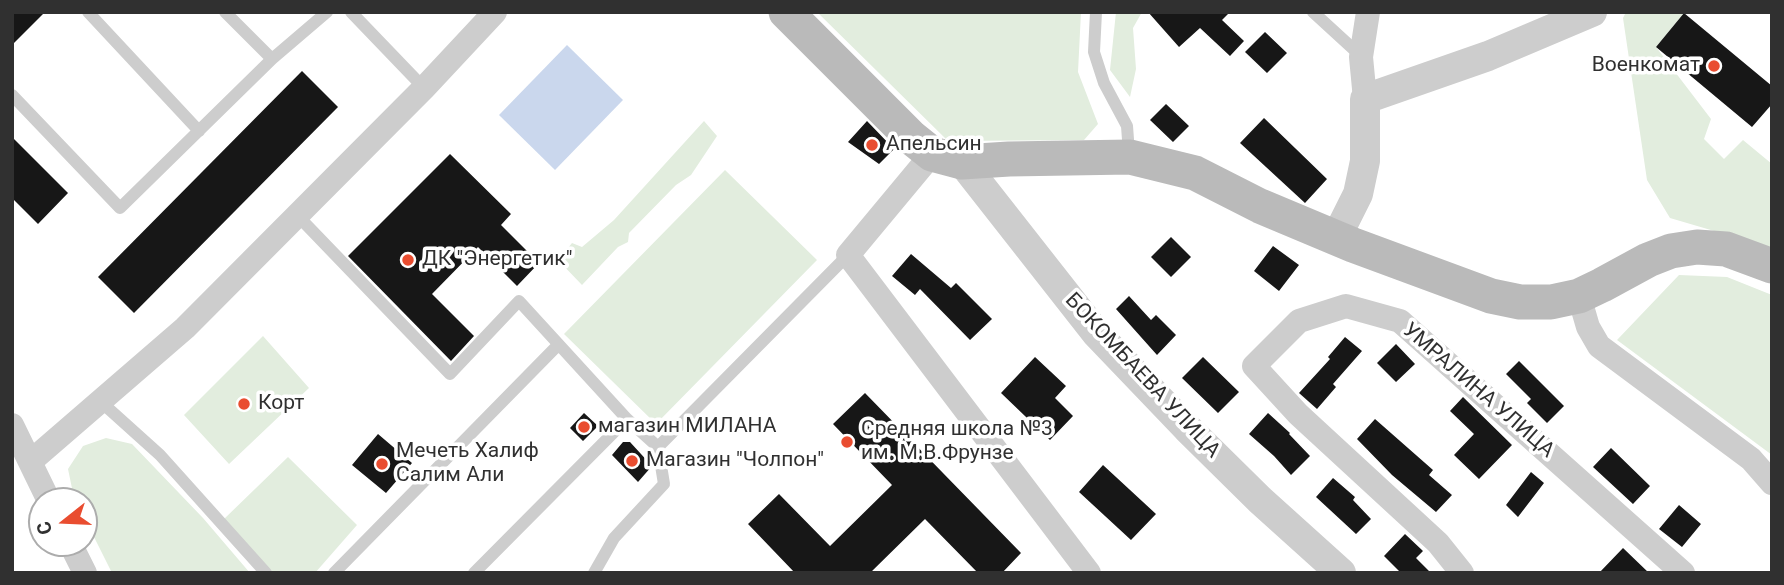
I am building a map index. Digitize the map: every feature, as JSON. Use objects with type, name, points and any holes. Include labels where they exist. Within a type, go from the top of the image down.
[{"type":"main road","points":[[786,12],[912,138],[947,158],[1130,157],[1195,173],[1260,206],[1336,238],[1491,296],[1520,302],[1551,302],[1579,296],[1648,260],[1671,251],[1697,247],[1726,249],[1772,265]]},
{"type":"street","points":[[30,462],[185,328],[424,88],[495,12]]},
{"type":"street","points":[[1336,238],[1359,194],[1364,161],[1365,99],[1361,57],[1368,12]]},
{"type":"street","points":[[1365,99],[1488,56],[1592,12]]},
{"type":"street","points":[[947,158],[848,255],[1089,573]]},
{"type":"street","name":"БОКОМБАЕВА УЛИЦА","points":[[947,158],[1097,334],[1251,491],[1341,573]]},
{"type":"street","points":[[1579,296],[1588,327],[1599,345],[1751,459],[1772,483]]},
{"type":"street","name":"УМРАЛИНА УЛИЦА","points":[[1462,573],[1438,543],[1298,414],[1254,366],[1299,321],[1346,306],[1399,321],[1684,573]]},
{"type":"street","points":[[12,425],[42,487]]},
{"type":"street","points":[[77,557],[85,573]]},
{"type":"lane","points":[[88,12],[199,131]]},
{"type":"lane","points":[[225,12],[272,59]]},
{"type":"lane","points":[[12,94],[120,208],[272,59],[327,12]]},
{"type":"lane","points":[[351,12],[424,88]]},
{"type":"lane","points":[[1096,12],[1094,52],[1104,83],[1127,126],[1130,157]]},
{"type":"lane","points":[[1313,12],[1361,57]]},
{"type":"lane","points":[[296,214],[450,374],[519,302],[627,419],[658,446],[664,484],[614,538],[594,573]]},
{"type":"lane","points":[[658,446],[848,255]]},
{"type":"lane","points":[[334,573],[558,345]]},
{"type":"lane","points":[[100,401],[160,455],[266,573]]},
{"type":"lane","points":[[474,573],[627,419]]},
{"type":"green space","points":[[817,12],[1081,12],[1078,72],[1098,124],[1084,140],[948,141]]},
{"type":"green space","points":[[1116,12],[1142,12],[1133,28],[1136,69],[1130,97],[1110,70]]},
{"type":"green space","points":[[1626,12],[1684,13],[1656,47],[1711,119],[1704,139],[1724,159],[1743,140],[1772,164],[1772,248],[1670,218],[1647,180],[1623,18]]},
{"type":"green space","points":[[704,121],[717,136],[691,175],[676,185],[629,233],[628,242],[618,247],[582,285],[558,260],[572,243],[582,247],[614,220]]},
{"type":"green space","points":[[725,170],[817,260],[656,424],[564,334]]},
{"type":"green space","points":[[1679,275],[1727,277],[1772,295],[1772,455],[1617,340]]},
{"type":"green space","name":"Корт","points":[[263,336],[309,388],[229,464],[184,415]]},
{"type":"green space","points":[[106,438],[132,444],[203,518],[250,573],[112,573],[98,545],[98,487],[72,487],[68,469],[83,446]]},
{"type":"green space","points":[[288,457],[357,525],[315,573],[270,573],[224,519]]},
{"type":"water","points":[[567,45],[623,100],[555,170],[499,115]]},
{"type":"building","points":[[12,12],[45,12],[12,45]]},
{"type":"building","points":[[1148,12],[1230,12],[1222,20],[1244,41],[1230,56],[1200,28],[1179,47]]},
{"type":"building","name":"Военкомат","points":[[1684,13],[1772,86],[1772,104],[1752,127],[1656,47]]},
{"type":"building","points":[[1265,32],[1287,53],[1267,73],[1245,52]]},
{"type":"building","points":[[302,71],[338,107],[134,313],[98,277]]},
{"type":"building","points":[[1166,104],[1189,126],[1173,142],[1150,120]]},
{"type":"building","points":[[1264,118],[1327,179],[1305,203],[1240,143]]},
{"type":"building","name":"Апельсин","points":[[867,121],[894,149],[879,164],[848,142]]},
{"type":"building","points":[[12,137],[68,193],[38,224],[12,198]]},
{"type":"building","name":"ДК \"Энергетик\"","points":[[450,154],[511,214],[501,225],[539,263],[517,286],[478,247],[432,294],[474,336],[451,361],[348,256]]},
{"type":"building","points":[[1171,237],[1191,257],[1171,277],[1151,257]]},
{"type":"building","points":[[1273,246],[1299,265],[1279,291],[1254,271]]},
{"type":"building","points":[[911,254],[951,288],[956,283],[992,319],[970,340],[920,289],[915,295],[892,276]]},
{"type":"building","points":[[1129,296],[1151,320],[1156,315],[1176,335],[1157,355],[1116,309]]},
{"type":"building","points":[[1345,337],[1362,351],[1333,384],[1336,387],[1317,409],[1299,393],[1330,359],[1328,357]]},
{"type":"building","points":[[1396,344],[1415,364],[1396,382],[1377,363]]},
{"type":"building","points":[[1035,357],[1066,386],[1055,398],[1073,416],[1050,440],[1001,393]]},
{"type":"building","points":[[1203,357],[1239,392],[1218,413],[1182,378]]},
{"type":"building","points":[[1519,361],[1564,406],[1547,423],[1527,403],[1531,399],[1506,374]]},
{"type":"building","points":[[865,393],[1021,553],[1002,573],[978,573],[925,519],[870,573],[795,573],[748,524],[779,494],[830,546],[892,485],[833,424]]},
{"type":"building","points":[[1463,397],[1512,445],[1479,479],[1454,455],[1474,434],[1450,411]]},
{"type":"building","name":"магазин МИЛАНА","points":[[584,413],[598,426],[583,441],[570,428]]},
{"type":"building","points":[[1268,413],[1310,456],[1291,475],[1249,434]]},
{"type":"building","points":[[1375,419],[1433,470],[1429,475],[1452,495],[1436,512],[1392,475],[1357,439]]},
{"type":"building","name":"Мечеть Халиф Салим Али","points":[[378,434],[412,463],[386,493],[352,465]]},
{"type":"building","name":"Магазин \"Чолпон\"","points":[[623,442],[630,442],[652,466],[638,482],[612,455]]},
{"type":"building","points":[[1611,448],[1650,486],[1633,504],[1593,467]]},
{"type":"building","points":[[1103,465],[1156,514],[1131,540],[1079,492]]},
{"type":"building","points":[[1531,472],[1544,483],[1518,517],[1506,505]]},
{"type":"building","points":[[1333,478],[1355,497],[1353,500],[1371,519],[1356,534],[1316,497]]},
{"type":"building","points":[[1679,505],[1701,524],[1682,547],[1659,529]]},
{"type":"building","points":[[1405,534],[1423,551],[1416,558],[1431,573],[1401,573],[1384,556]]},
{"type":"building","points":[[1623,548],[1649,573],[1599,573]]},
{"type":"place","name":"Военкомат","points":[[1714,66]]},
{"type":"place","name":"Апельсин","points":[[872,145]]},
{"type":"place","name":"ДК \"Энергетик\"","points":[[408,260]]},
{"type":"place","name":"Корт","points":[[244,404]]},
{"type":"place","name":"магазин МИЛАНА","points":[[584,427]]},
{"type":"place","name":"Средняя школа №3 им. М.В.Фрунзе","points":[[847,442]]},
{"type":"place","name":"Магазин \"Чолпон\"","points":[[632,461]]},
{"type":"place","name":"Мечеть Халиф Салим Али","points":[[382,464]]}]
